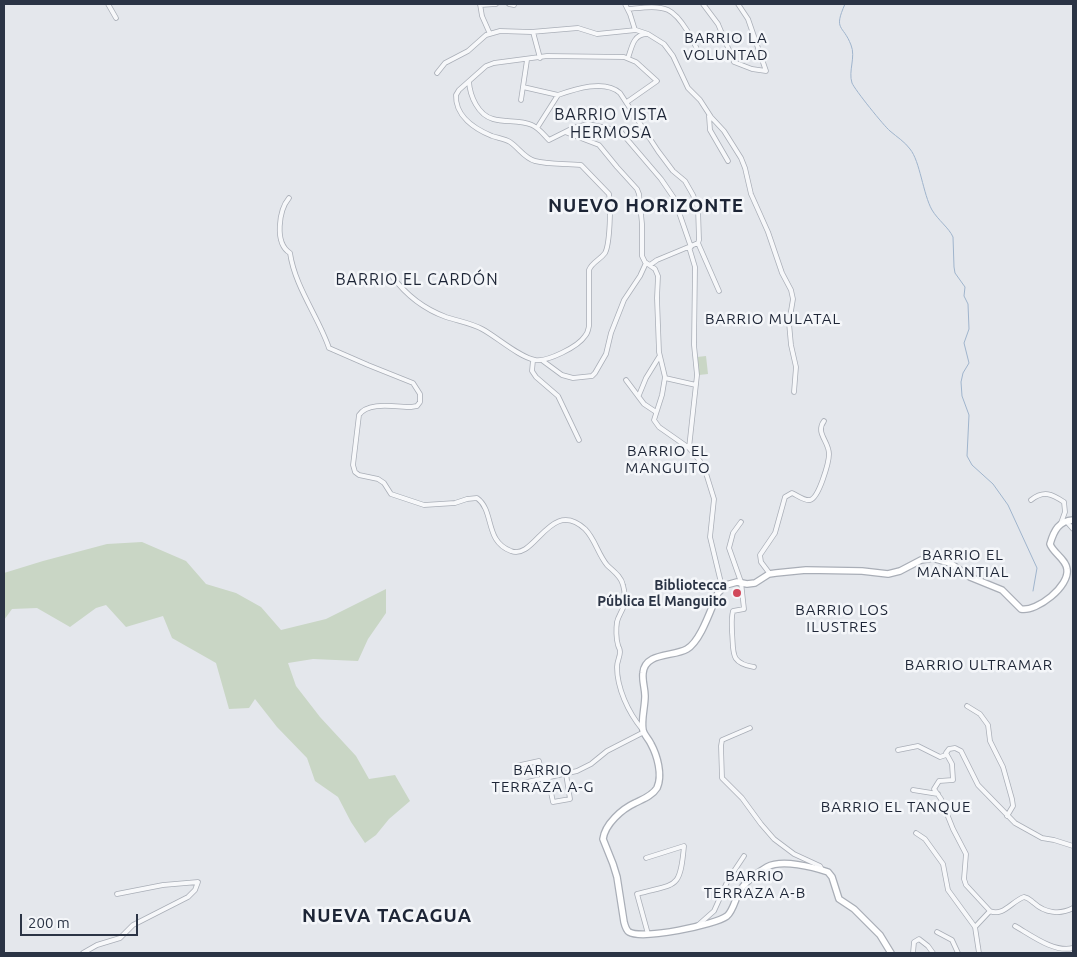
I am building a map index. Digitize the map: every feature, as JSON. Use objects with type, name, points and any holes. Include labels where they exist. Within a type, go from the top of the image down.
[{"type":"street","points":[[108,4],[116,18]]},
{"type":"street","points":[[490,34],[480,5],[496,4]]},
{"type":"street","points":[[625,4],[634,30]]},
{"type":"street","points":[[703,4],[718,24],[734,62],[766,71],[748,19],[738,4]]},
{"type":"street","points":[[628,9],[658,8],[671,12],[690,35],[700,56]]},
{"type":"street","points":[[437,73],[445,63],[468,51],[481,38],[508,30],[533,32],[578,28],[601,34],[634,30],[648,34],[664,44],[688,88],[700,100],[728,137],[744,165],[752,194],[782,273],[792,293],[789,323],[796,367],[794,392]]},
{"type":"street","points":[[533,32],[540,58]]},
{"type":"street","points":[[628,58],[636,38],[648,34]]},
{"type":"street","points":[[392,276],[408,294],[423,306],[444,316],[476,326],[533,360],[544,360],[561,353],[580,341],[587,334],[589,326],[589,270],[591,265],[604,254],[608,242],[609,194],[581,165],[534,161],[524,156],[509,142],[483,132],[468,123],[455,98],[459,90],[489,65],[548,56],[628,58],[641,66],[657,81],[627,102]]},
{"type":"street","points":[[521,100],[527,60]]},
{"type":"street","points":[[469,82],[474,102],[489,118],[530,124],[549,140],[582,125],[593,124],[618,130],[623,133],[661,179],[674,198],[690,247],[695,270],[694,345],[697,368],[688,448]]},
{"type":"street","points":[[523,87],[558,95],[583,89],[603,87],[618,91],[658,151],[673,171],[685,181],[693,195],[698,208],[700,240],[698,243],[719,291]]},
{"type":"street","points":[[537,128],[558,95]]},
{"type":"street","points":[[709,114],[710,130],[728,161]]},
{"type":"street","points":[[565,132],[599,145],[616,167],[637,189],[640,198],[642,224],[642,256],[655,269],[658,276],[656,298],[659,357],[665,378],[662,395],[654,418],[656,424],[688,448],[700,461],[712,491],[714,505],[710,537],[722,587]]},
{"type":"street","points":[[289,198],[282,210],[281,238],[287,251],[290,253],[297,277],[323,331],[329,348],[368,366],[404,378],[413,383],[420,394],[420,402],[417,406],[370,406],[362,411],[359,415],[353,465],[355,472],[359,475],[378,478],[384,483],[391,494],[424,505],[455,503],[477,498],[484,506],[491,530],[496,539],[510,551],[520,551],[527,547],[535,542],[549,526],[557,522],[574,522],[586,530],[606,564],[622,582],[624,594],[623,607],[617,622],[617,644],[620,652],[616,664],[617,674],[628,709],[644,731],[656,758],[659,779],[657,787],[651,794],[630,806],[610,823],[604,834],[603,839],[614,864],[617,877],[625,926],[633,934],[648,934],[664,933],[716,921],[729,914],[742,888],[768,867],[782,863],[828,872],[832,877],[839,899],[854,909],[880,935],[891,953]]},
{"type":"street","points":[[544,360],[562,375],[573,378],[592,376],[606,354],[611,333],[624,300],[648,264],[698,243]]},
{"type":"street","points":[[639,395],[649,372],[659,357]]},
{"type":"street","points":[[533,360],[532,371],[536,377],[558,396],[579,440]]},
{"type":"street","points":[[665,378],[696,385]]},
{"type":"street","points":[[626,380],[644,404],[656,412]]},
{"type":"street","points":[[770,574],[761,562],[760,555],[775,533],[785,497],[792,493],[808,500],[812,499],[816,496],[823,479],[829,455],[828,447],[821,432],[824,421]]},
{"type":"street","points":[[644,731],[645,696],[643,673],[645,666],[658,657],[680,652],[692,646],[722,587],[733,582],[754,583],[770,574],[785,571],[862,571],[888,574],[900,571],[921,560],[937,558],[950,563],[970,577],[1002,590],[1018,607],[1027,610],[1046,601],[1060,586],[1067,574],[1066,566],[1050,544],[1063,522],[1064,502],[1047,493],[1031,500]]},
{"type":"street","points":[[1063,522],[1073,520]]},
{"type":"street","points":[[741,522],[733,533],[729,544],[741,582],[744,609],[732,611],[732,650],[741,664],[754,667]]},
{"type":"street","points":[[1063,522],[1073,528]]},
{"type":"street","points":[[967,706],[980,714],[988,725],[990,741],[1004,767],[1013,804],[1007,816]]},
{"type":"street","points":[[750,728],[722,740],[720,746],[722,778],[742,798],[774,839],[794,854],[820,866],[822,870]]},
{"type":"street","points":[[518,784],[566,774],[585,767],[607,751],[644,731]]},
{"type":"street","points":[[898,750],[918,746],[940,757],[946,755],[947,751],[952,748],[958,749],[961,751],[978,786],[1015,824],[1038,837],[1073,846]]},
{"type":"street","points":[[946,755],[952,764],[953,780],[942,780],[936,783],[934,789],[966,854],[964,879],[966,885],[994,913],[1002,912],[1016,900],[1024,897],[1039,907],[1055,912],[1061,913],[1073,908]]},
{"type":"street","points":[[516,766],[539,761],[543,779]]},
{"type":"street","points":[[548,778],[553,802],[570,799],[566,774]]},
{"type":"street","points":[[913,790],[938,794]]},
{"type":"street","points":[[916,833],[925,839],[943,864],[948,890],[975,926],[979,953]]},
{"type":"street","points":[[646,858],[684,846],[681,872],[676,882],[637,894],[648,934]]},
{"type":"street","points":[[697,926],[714,911],[728,880],[744,856]]},
{"type":"street","points":[[83,953],[97,945],[120,938],[133,925],[188,897],[195,890],[198,882],[163,885],[117,894]]},
{"type":"street","points":[[975,926],[990,911]]},
{"type":"street","points":[[1015,926],[1034,938],[1054,946],[1067,949],[1073,948]]},
{"type":"street","points":[[937,932],[952,940],[958,953]]},
{"type":"street","points":[[914,953],[914,942],[919,939],[934,953]]},
{"type":"green space","points":[[706,356],[708,374],[699,375],[697,357]]},
{"type":"green space","points":[[142,542],[186,561],[206,584],[236,593],[261,607],[281,630],[326,619],[386,589],[386,613],[368,639],[358,661],[313,659],[288,663],[296,686],[320,717],[356,756],[369,779],[395,775],[410,801],[389,819],[376,835],[365,843],[338,797],[315,781],[307,758],[277,727],[255,699],[249,708],[229,709],[216,663],[172,638],[163,616],[126,627],[106,605],[96,608],[70,627],[37,608],[12,609],[4,620],[4,573],[107,544]]},
{"type":"waterway","points":[[845,4],[841,13],[840,27],[851,45],[852,83],[882,122],[910,149],[916,161],[932,210],[953,237],[955,273],[965,287],[964,296],[968,304],[969,329],[964,343],[969,363],[963,373],[961,382],[962,396],[969,415],[967,456],[972,465],[993,484],[1008,505],[1037,568],[1033,591]]},
{"type":"place","name":"Bibliotecca Pública El Manguito","points":[[737,593]]},
{"type":"district","name":"BARRIO LA VOLUNTAD","points":[[726,46]]},
{"type":"district","name":"BARRIO VISTA HERMOSA","points":[[611,124]]},
{"type":"district","name":"NUEVO HORIZONTE","points":[[646,206]]},
{"type":"district","name":"BARRIO EL CARDÓN","points":[[417,280]]},
{"type":"district","name":"BARRIO MULATAL","points":[[773,319]]},
{"type":"district","name":"BARRIO EL MANGUITO","points":[[668,460]]},
{"type":"district","name":"BARRIO EL MANANTIAL","points":[[963,564]]},
{"type":"district","name":"BARRIO LOS ILUSTRES","points":[[842,618]]},
{"type":"district","name":"BARRIO ULTRAMAR","points":[[979,665]]},
{"type":"district","name":"BARRIO TERRAZA A-G","points":[[543,778]]},
{"type":"district","name":"BARRIO EL TANQUE","points":[[896,807]]},
{"type":"district","name":"BARRIO TERRAZA A-B","points":[[755,884]]},
{"type":"district","name":"NUEVA TACAGUA","points":[[387,916]]}]
